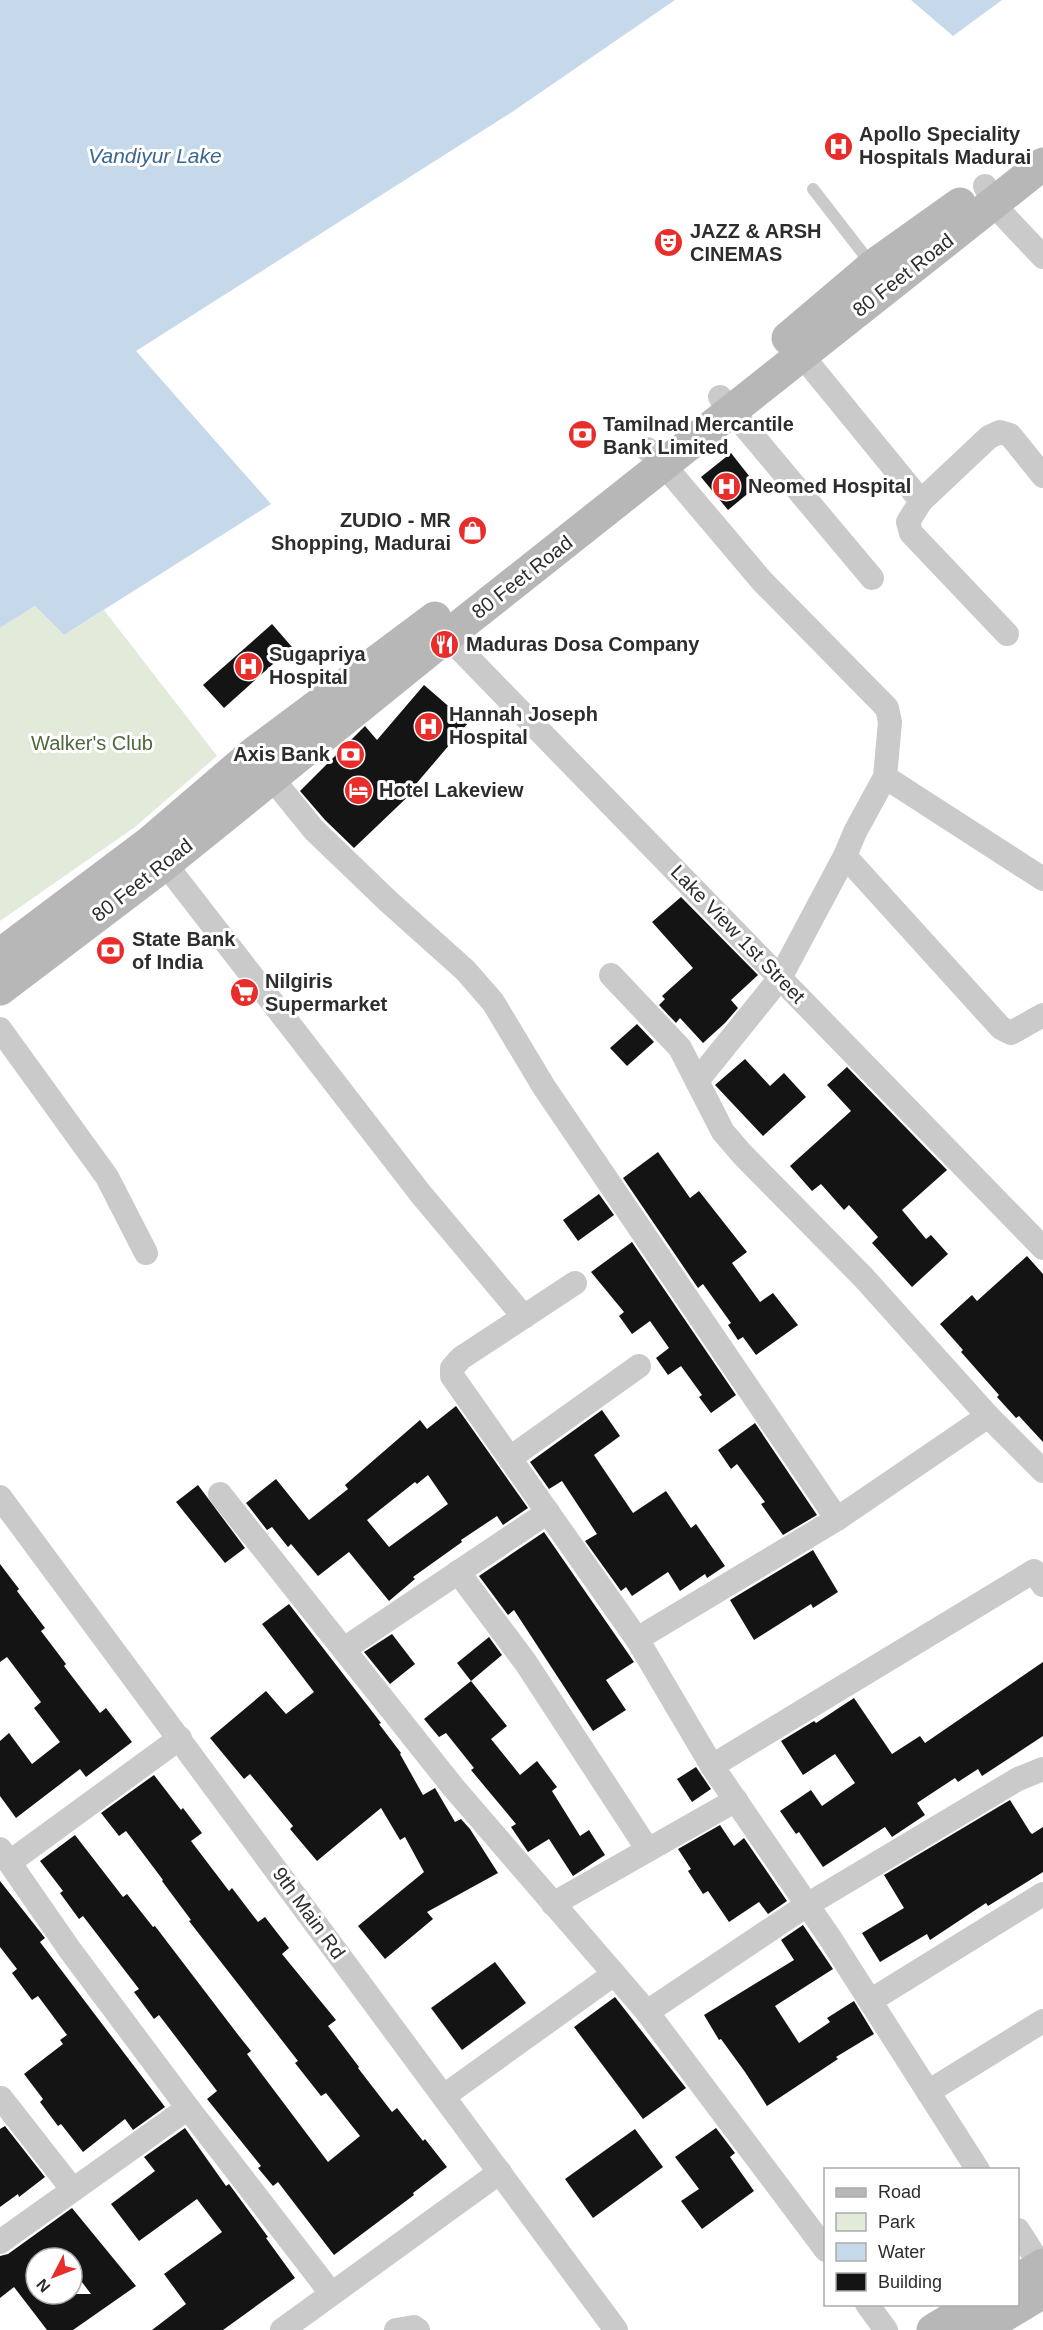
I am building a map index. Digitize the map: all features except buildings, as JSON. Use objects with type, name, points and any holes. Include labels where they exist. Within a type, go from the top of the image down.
[{"type":"main road","name":"80 Feet Road","points":[[989,195],[1043,138]]},
{"type":"main road","name":"80 Feet Road","points":[[0,989],[262,765],[441,627],[881,277],[989,195],[1043,164]]},
{"type":"main road","name":"80 Feet Road","points":[[0,955],[157,854]]},
{"type":"main road","points":[[1019,2292],[1036,2276]]},
{"type":"main road","points":[[933,2330],[973,2306]]},
{"type":"main road","points":[[980,2330],[1005,2306]]},
{"type":"street","points":[[989,195],[1043,257]]},
{"type":"street","points":[[794,346],[921,501]]},
{"type":"street","points":[[725,403],[872,578]]},
{"type":"street","points":[[1007,634],[911,533],[908,522],[921,501],[989,437],[1000,432],[1010,435],[1043,476]]},
{"type":"street","points":[[655,457],[762,581],[887,708],[890,722],[885,777],[780,978],[697,1081]]},
{"type":"street","name":"Lake View 1st Street","points":[[441,627],[1043,1248]]},
{"type":"street","points":[[262,765],[314,830],[389,902],[465,970],[493,1002],[544,1087],[837,1519]]},
{"type":"street","points":[[885,777],[1043,879]]},
{"type":"street","points":[[157,854],[420,1193],[524,1317]]},
{"type":"street","points":[[845,856],[1001,1028],[1011,1033],[1043,1015]]},
{"type":"street","points":[[611,975],[680,1048],[723,1132],[742,1154],[864,1278],[988,1416],[1043,1471]]},
{"type":"street","points":[[0,1029],[107,1178],[146,1252]]},
{"type":"street","points":[[575,1283],[460,1358],[452,1368],[452,1376],[637,1639],[712,1766],[807,1905],[977,2168]]},
{"type":"street","points":[[510,1458],[639,1366]]},
{"type":"street","points":[[637,1639],[837,1519],[988,1416]]},
{"type":"street","points":[[220,1494],[453,1787],[647,2012],[824,2249]]},
{"type":"street","name":"9th Main Rd","points":[[0,1497],[616,2330]]},
{"type":"street","points":[[344,1649],[548,1512]]},
{"type":"street","points":[[458,1572],[526,1663],[648,1850]]},
{"type":"street","points":[[712,1766],[1040,1573]]},
{"type":"street","points":[[180,1738],[5,1856],[70,1950],[332,2293]]},
{"type":"street","points":[[647,2012],[807,1905],[1018,1779],[1043,1769]]},
{"type":"street","points":[[553,1904],[736,1800]]},
{"type":"street","points":[[870,2001],[1043,1894]]},
{"type":"street","points":[[444,2096],[614,1974]]},
{"type":"street","points":[[928,2092],[1043,2021]]},
{"type":"street","points":[[1,2098],[73,2190]]},
{"type":"street","points":[[0,2242],[189,2108]]},
{"type":"street","points":[[282,2330],[314,2321],[332,2293],[500,2172]]},
{"type":"street","points":[[1019,2235],[1036,2276]]},
{"type":"street","points":[[868,2306],[886,2330]]},
{"type":"street","points":[[396,2330],[414,2327],[418,2330]]},
{"type":"lane","points":[[813,189],[881,277]]},
{"type":"green space","name":"Walker's Club","points":[[35,606],[64,635],[104,610],[217,756],[135,827],[0,921],[0,628]]},
{"type":"water","name":"Vandiyur Lake","points":[[0,0],[675,0],[512,112],[136,351],[271,504],[64,635],[35,606],[0,628]]},
{"type":"water","points":[[911,0],[1002,0],[953,36]]},
{"type":"place","name":"Apollo Speciality Hospitals Madurai","points":[[838,146]]},
{"type":"place","name":"JAZZ & ARSH CINEMAS","points":[[669,242]]},
{"type":"place","name":"Tamilnad Mercantile Bank Limited","points":[[582,435]]},
{"type":"place","name":"Neomed Hospital","points":[[727,486]]},
{"type":"place","name":"ZUDIO - MR Shopping, Madurai","points":[[472,531]]},
{"type":"place","name":"Maduras Dosa Company","points":[[445,644]]},
{"type":"place","name":"Sugapriya Hospital","points":[[248,666]]},
{"type":"place","name":"Hannah Joseph Hospital","points":[[428,726]]},
{"type":"place","name":"Axis Bank","points":[[351,754]]},
{"type":"place","name":"Hotel Lakeview","points":[[358,790]]},
{"type":"place","name":"State Bank of India","points":[[111,950]]},
{"type":"place","name":"Nilgiris Supermarket","points":[[244,992]]}]
